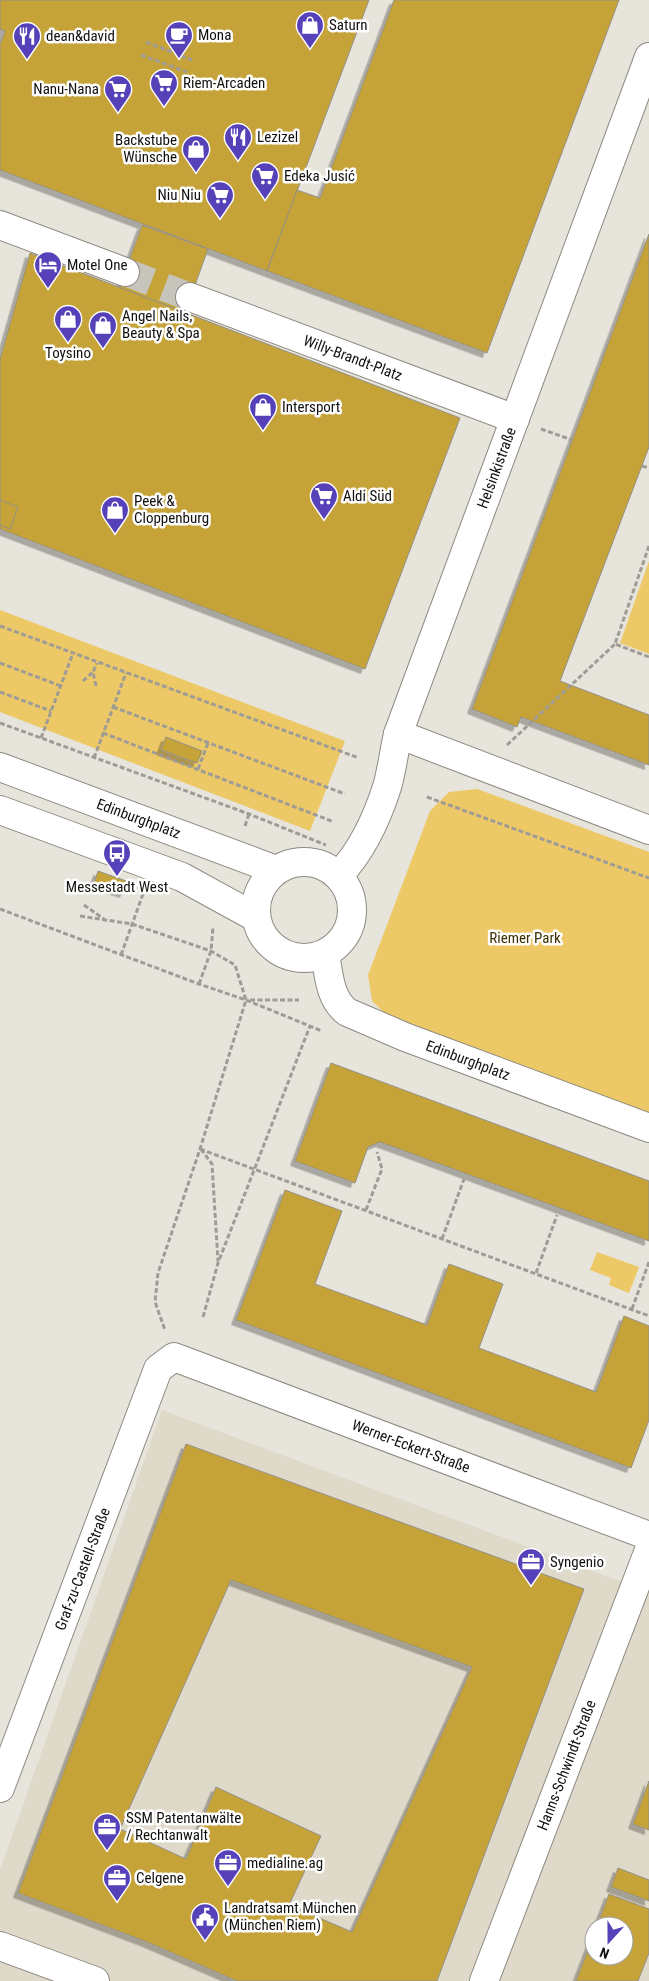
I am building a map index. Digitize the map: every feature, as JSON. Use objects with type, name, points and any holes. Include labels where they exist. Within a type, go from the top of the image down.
[{"type":"street","name":"Helsinkistraße","points":[[342,871],[367,835],[387,787],[398,734],[649,57]]},
{"type":"street","points":[[0,225],[125,272]]},
{"type":"street","name":"Willy-Brandt-Platz","points":[[190,297],[514,419]]},
{"type":"street","points":[[398,734],[649,830]]},
{"type":"street","name":"Edinburghplatz","points":[[0,767],[276,870]]},
{"type":"street","points":[[0,810],[182,877],[255,916]]},
{"type":"street","points":[[302,862],[342,871],[351,901],[350,922],[341,941],[325,954],[303,959],[291,957],[278,951],[268,943],[260,931],[255,916],[260,890],[268,877],[276,870],[302,862]]},
{"type":"street","name":"Edinburghplatz","points":[[325,954],[332,992],[340,1006],[347,1012],[405,1037],[649,1128]]},
{"type":"street","name":"Werner-Eckert-Straße","points":[[174,1357],[649,1536]]},
{"type":"street","name":"Graf-zu-Castell-Straße","points":[[0,1788],[158,1369],[174,1357]]},
{"type":"street","name":"Hanns-Schwindt-Straße","points":[[484,1981],[649,1550]]},
{"type":"street","points":[[0,1946],[95,1981]]},
{"type":"path","points":[[146,42],[192,60]]},
{"type":"path","points":[[141,55],[187,72]]},
{"type":"path","points":[[642,466],[649,468]]},
{"type":"path","points":[[484,767],[615,644],[649,546]]},
{"type":"path","points":[[0,626],[359,758]]},
{"type":"path","points":[[615,644],[649,658]]},
{"type":"path","points":[[41,738],[73,653]]},
{"type":"path","points":[[0,663],[60,686]]},
{"type":"path","points":[[83,681],[93,672],[97,663]]},
{"type":"path","points":[[93,672],[96,686]]},
{"type":"path","points":[[94,758],[126,673]]},
{"type":"path","points":[[0,692],[51,711]]},
{"type":"path","points":[[113,707],[345,794]]},
{"type":"path","points":[[0,723],[6,727],[41,738],[324,843],[342,871]]},
{"type":"path","points":[[104,733],[334,822]]},
{"type":"path","points":[[198,769],[208,743]]},
{"type":"path","points":[[427,797],[649,878]]},
{"type":"path","points":[[209,805],[211,801]]},
{"type":"path","points":[[121,954],[145,889]]},
{"type":"path","points":[[84,904],[104,920]]},
{"type":"path","points":[[0,909],[246,1000],[328,1033]]},
{"type":"path","points":[[80,916],[132,924],[211,951],[235,965],[246,1000],[200,1149],[158,1273],[155,1302],[174,1357]]},
{"type":"path","points":[[246,1000],[299,1000]]},
{"type":"path","points":[[203,1317],[218,1263],[310,1026]]},
{"type":"path","points":[[200,1149],[649,1316]]},
{"type":"path","points":[[200,1149],[212,1164],[218,1263]]},
{"type":"path","points":[[366,1210],[382,1170],[377,1152]]},
{"type":"path","points":[[442,1239],[464,1179]]},
{"type":"path","points":[[536,1273],[557,1215]]},
{"type":"path","points":[[632,1309],[649,1262]]},
{"type":"shaded area","points":[[162,1410],[649,1592],[649,1981],[0,1981],[0,1870]]},
{"type":"green space","points":[[649,561],[649,654],[620,643]]},
{"type":"green space","points":[[0,610],[345,741],[310,831],[0,712]]},
{"type":"green space","name":"Riemer Park","points":[[477,789],[649,852],[649,1114],[391,1019],[372,1001],[368,975],[430,811],[449,792]]},
{"type":"green space","points":[[597,1252],[639,1267],[629,1293],[609,1285],[611,1278],[590,1270]]},
{"type":"building","name":"Riem-Arcaden","points":[[0,0],[369,0],[267,271],[0,170],[0,44],[5,31],[0,29]]},
{"type":"building","points":[[394,0],[619,0],[487,353],[267,271],[297,190],[320,198]]},
{"type":"building","points":[[142,225],[208,249],[185,313],[119,288]]},
{"type":"building","points":[[649,234],[649,447],[560,681],[649,715],[649,765],[521,717],[517,727],[472,709]]},
{"type":"building","points":[[30,253],[460,418],[365,669],[0,529],[0,359]]},
{"type":"building","points":[[0,500],[18,507],[10,529],[0,525]]},
{"type":"building","points":[[166,737],[202,751],[197,763],[161,750]]},
{"type":"building","points":[[98,871],[129,882],[124,893],[94,883]]},
{"type":"building","points":[[331,1063],[649,1181],[649,1241],[380,1142],[368,1147],[355,1183],[295,1161]]},
{"type":"building","points":[[285,1190],[342,1211],[315,1284],[427,1325],[449,1264],[503,1284],[479,1348],[596,1392],[624,1316],[649,1326],[649,1420],[631,1468],[236,1320]]},
{"type":"building","points":[[186,1444],[584,1589],[437,1981],[237,1981],[147,1942],[18,1893]],"holes":[[[231,1580],[472,1667],[352,1932],[289,1905],[321,1836],[216,1787],[186,1859],[120,1829]]]},
{"type":"building","points":[[649,1781],[649,1830],[633,1824]]},
{"type":"building","points":[[618,1868],[649,1880],[649,1901],[611,1887]]},
{"type":"building","points":[[609,1894],[649,1909],[649,1953],[638,1981],[576,1981],[584,1960],[584,1966],[634,1966],[634,1916],[601,1916]]},
{"type":"tunnel","points":[[125,272],[190,297]]},
{"type":"place","name":"Saturn","points":[[310,49]]},
{"type":"place","name":"Mona","points":[[179,59]]},
{"type":"place","name":"dean&david","points":[[27,60]]},
{"type":"place","name":"Riem-Arcaden","points":[[164,107]]},
{"type":"place","name":"Nanu-Nana","points":[[118,113]]},
{"type":"place","name":"Lezizel","points":[[238,161]]},
{"type":"place","name":"Backstube Wünsche","points":[[196,173]]},
{"type":"place","name":"Edeka Jusić","points":[[265,200]]},
{"type":"place","name":"Niu Niu","points":[[220,219]]},
{"type":"place","name":"Motel One","points":[[48,289]]},
{"type":"place","name":"Toysino","points":[[68,343]]},
{"type":"place","name":"Angel Nails, Beauty & Spa","points":[[103,349]]},
{"type":"place","name":"Intersport","points":[[263,431]]},
{"type":"place","name":"Aldi Süd","points":[[324,520]]},
{"type":"place","name":"Peek & Cloppenburg","points":[[115,534]]},
{"type":"place","name":"Messestadt West","points":[[117,877]]},
{"type":"place","name":"Syngenio","points":[[531,1586]]},
{"type":"place","name":"SSM Patentanwälte / Rechtanwalt","points":[[107,1851]]},
{"type":"place","name":"medialine.ag","points":[[228,1887]]},
{"type":"place","name":"Celgene","points":[[117,1902]]},
{"type":"place","name":"Landratsamt München (München Riem)","points":[[205,1941]]}]
